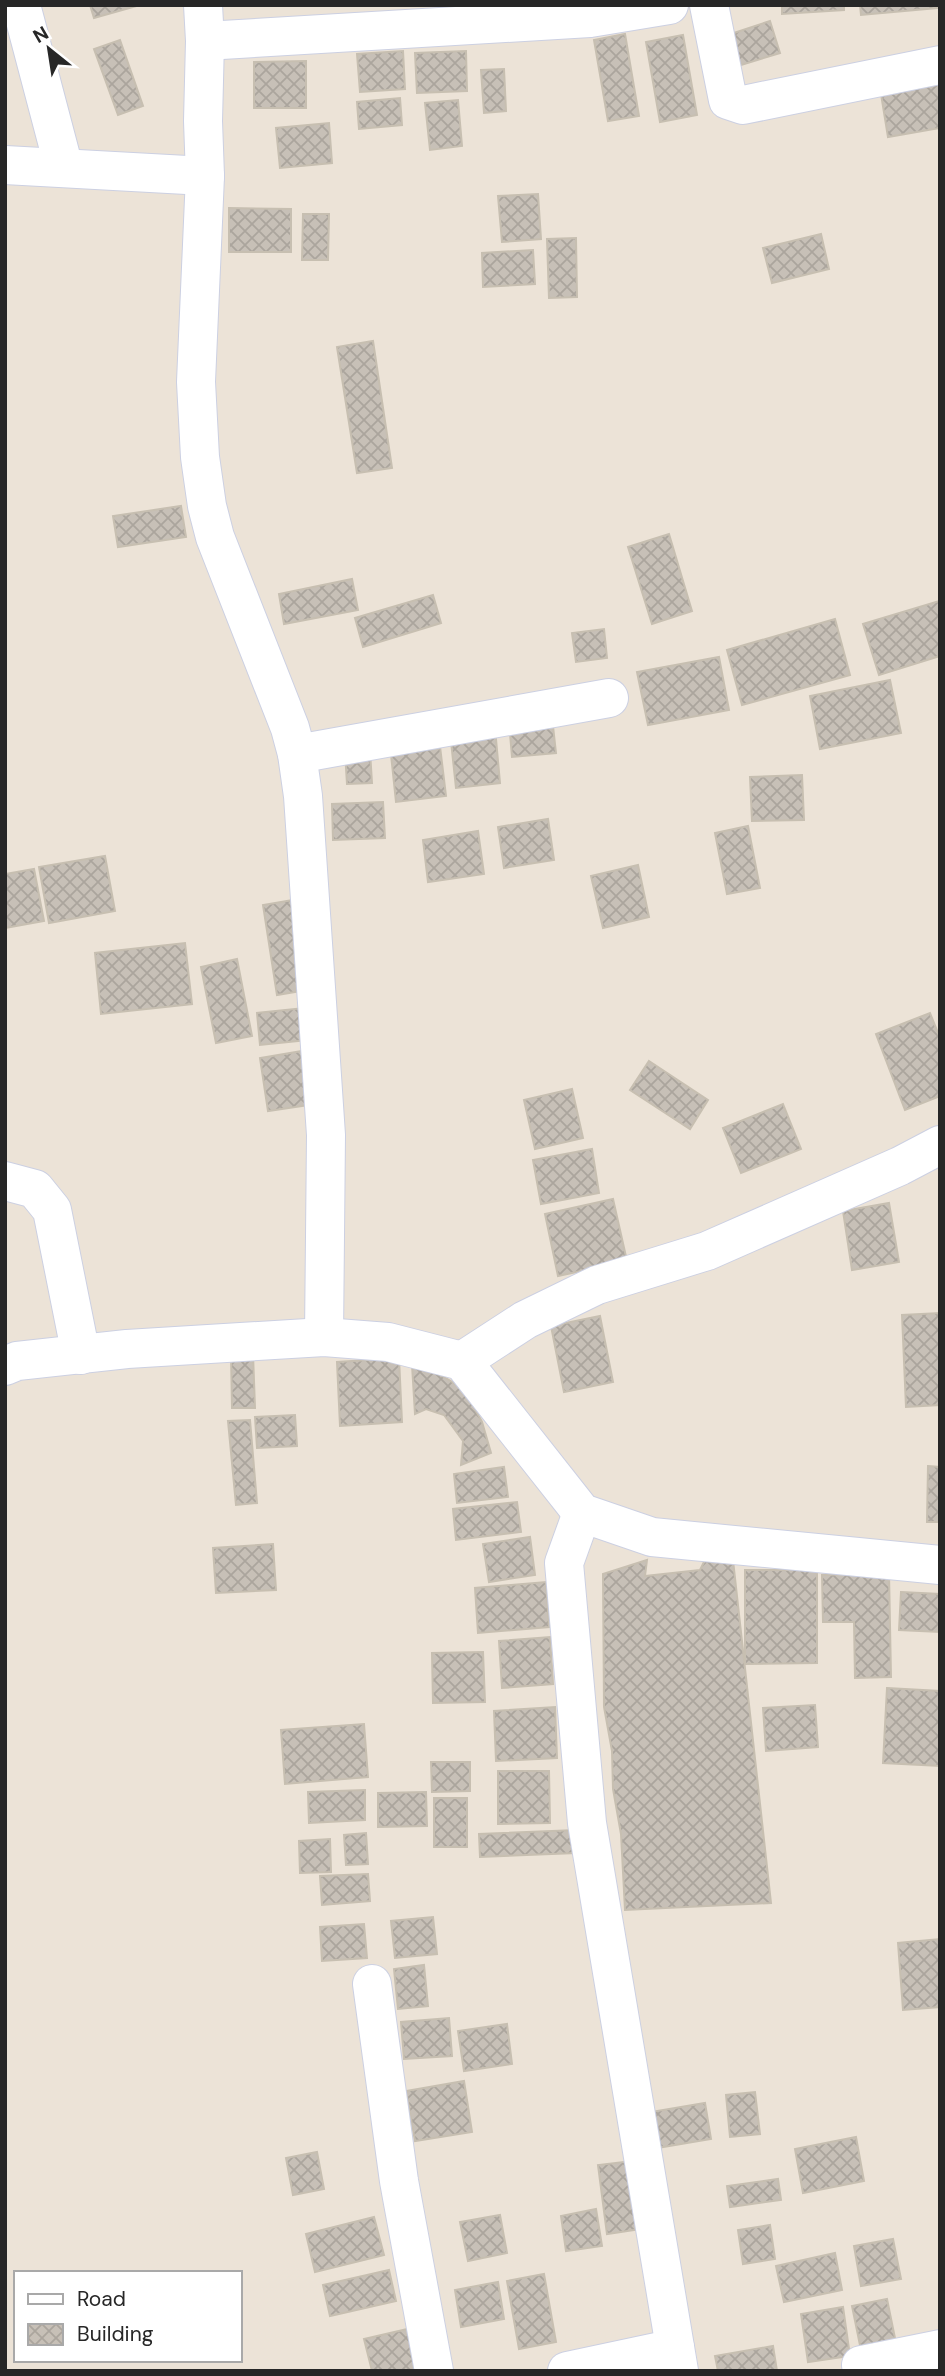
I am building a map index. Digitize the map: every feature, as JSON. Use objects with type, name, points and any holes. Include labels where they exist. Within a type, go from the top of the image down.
[{"type":"street","points":[[21,5],[64,168]]},
{"type":"street","points":[[324,1337],[326,1135],[303,796],[297,754],[289,728],[215,537],[207,506],[200,457],[196,382],[205,176],[204,23],[590,18],[669,5]]},
{"type":"street","points":[[709,5],[728,100],[743,105],[940,65]]},
{"type":"street","points":[[5,165],[205,176]]},
{"type":"street","points":[[297,754],[609,698]]},
{"type":"street","points":[[462,1361],[526,1320],[597,1285],[707,1251],[900,1166],[940,1145]]},
{"type":"street","points":[[5,1181],[35,1189],[52,1210],[81,1354]]},
{"type":"street","points":[[5,1366],[17,1361],[127,1349],[324,1337],[388,1342],[462,1361],[582,1513],[652,1537],[940,1565]]},
{"type":"street","points":[[567,2371],[677,2359],[587,1823],[564,1563],[582,1513]]},
{"type":"street","points":[[372,1984],[399,2181],[434,2371]]},
{"type":"street","points":[[860,2365],[940,2349]]},
{"type":"building","points":[[90,5],[140,5],[94,18]]},
{"type":"building","points":[[782,5],[844,5],[844,10],[782,14]]},
{"type":"building","points":[[860,5],[937,5],[937,8],[861,15]]},
{"type":"building","points":[[770,21],[780,53],[741,65],[731,34]]},
{"type":"building","points":[[625,34],[639,116],[608,121],[594,40]]},
{"type":"building","points":[[683,35],[697,115],[660,122],[646,42]]},
{"type":"building","points":[[120,40],[143,106],[118,115],[94,49]]},
{"type":"building","points":[[403,51],[405,89],[360,92],[357,54]]},
{"type":"building","points":[[466,51],[467,91],[417,93],[415,53]]},
{"type":"building","points":[[306,61],[306,108],[254,108],[254,62]]},
{"type":"building","points":[[504,69],[506,111],[484,113],[481,70]]},
{"type":"building","points":[[940,84],[940,128],[888,137],[881,94]]},
{"type":"building","points":[[400,98],[402,125],[359,129],[357,102]]},
{"type":"building","points":[[458,100],[462,146],[430,150],[425,103]]},
{"type":"building","points":[[329,123],[332,163],[280,168],[276,128]]},
{"type":"building","points":[[538,194],[541,239],[502,242],[498,196]]},
{"type":"building","points":[[229,208],[291,209],[291,252],[229,252]]},
{"type":"building","points":[[303,214],[329,214],[328,260],[302,260]]},
{"type":"building","points":[[821,234],[829,269],[772,283],[763,248]]},
{"type":"building","points":[[576,238],[577,297],[549,298],[547,239]]},
{"type":"building","points":[[533,250],[535,284],[483,287],[482,253]]},
{"type":"building","points":[[373,341],[392,468],[357,473],[337,347]]},
{"type":"building","points":[[181,506],[186,537],[118,547],[113,516]]},
{"type":"building","points":[[669,534],[692,611],[652,624],[628,547]]},
{"type":"building","points":[[352,579],[358,610],[284,624],[279,594]]},
{"type":"building","points":[[433,595],[441,623],[363,647],[355,618]]},
{"type":"building","points":[[939,601],[940,656],[879,675],[863,624]]},
{"type":"building","points":[[835,619],[850,675],[742,705],[727,650]]},
{"type":"building","points":[[604,629],[607,658],[576,662],[572,633]]},
{"type":"building","points":[[719,657],[729,710],[648,725],[637,672]]},
{"type":"building","points":[[890,680],[901,733],[820,749],[810,696]]},
{"type":"building","points":[[552,717],[556,753],[512,757],[509,722]]},
{"type":"building","points":[[495,728],[500,783],[456,788],[450,732]]},
{"type":"building","points":[[439,738],[446,796],[396,802],[390,745]]},
{"type":"building","points":[[370,751],[372,783],[347,784],[345,752]]},
{"type":"building","points":[[802,775],[804,820],[752,821],[750,777]]},
{"type":"building","points":[[383,802],[385,838],[333,840],[332,804]]},
{"type":"building","points":[[548,819],[554,860],[504,868],[498,827]]},
{"type":"building","points":[[748,826],[760,888],[727,894],[715,833]]},
{"type":"building","points":[[478,831],[484,874],[428,882],[423,840]]},
{"type":"building","points":[[105,856],[115,911],[49,923],[39,867]]},
{"type":"building","points":[[638,865],[649,917],[603,928],[591,876]]},
{"type":"building","points":[[34,869],[44,921],[5,928],[5,874]]},
{"type":"building","points":[[299,899],[313,989],[277,995],[263,905]]},
{"type":"building","points":[[185,943],[192,1004],[101,1014],[95,953]]},
{"type":"building","points":[[237,959],[252,1036],[216,1043],[201,967]]},
{"type":"building","points":[[304,1008],[307,1040],[260,1045],[257,1013]]},
{"type":"building","points":[[930,1013],[940,1038],[940,1096],[905,1110],[876,1034]]},
{"type":"building","points":[[308,1050],[316,1104],[268,1111],[260,1058]]},
{"type":"building","points":[[649,1061],[708,1100],[690,1129],[630,1090]]},
{"type":"building","points":[[572,1089],[583,1138],[535,1149],[524,1100]]},
{"type":"building","points":[[783,1104],[801,1149],[741,1173],[723,1128]]},
{"type":"building","points":[[592,1149],[599,1193],[541,1204],[533,1160]]},
{"type":"building","points":[[613,1199],[627,1261],[558,1276],[545,1214]]},
{"type":"building","points":[[889,1203],[899,1262],[852,1270],[843,1211]]},
{"type":"building","points":[[940,1313],[940,1405],[906,1407],[902,1315]]},
{"type":"building","points":[[600,1316],[613,1382],[564,1392],[551,1326]]},
{"type":"building","points":[[253,1354],[255,1408],[232,1408],[231,1355]]},
{"type":"building","points":[[399,1358],[402,1422],[340,1426],[337,1362]]},
{"type":"building","points":[[412,1365],[437,1373],[464,1389],[482,1422],[491,1453],[461,1465],[463,1441],[444,1415],[426,1409],[415,1414]]},
{"type":"building","points":[[295,1415],[297,1446],[257,1448],[255,1417]]},
{"type":"building","points":[[250,1420],[257,1503],[236,1505],[228,1421]]},
{"type":"building","points":[[928,1466],[940,1467],[940,1522],[927,1522]]},
{"type":"building","points":[[504,1467],[508,1497],[457,1503],[454,1474]]},
{"type":"building","points":[[517,1502],[521,1532],[456,1540],[453,1509]]},
{"type":"building","points":[[530,1537],[535,1575],[489,1582],[483,1544]]},
{"type":"building","points":[[273,1544],[276,1590],[216,1593],[213,1548]]},
{"type":"building","points":[[708,1554],[733,1560],[771,1903],[625,1910],[621,1834],[604,1707],[603,1574],[647,1560],[645,1576],[700,1570]]},
{"type":"building","points":[[745,1570],[817,1570],[817,1663],[745,1664]]},
{"type":"building","points":[[889,1573],[891,1677],[855,1678],[854,1622],[823,1622],[822,1575]]},
{"type":"building","points":[[546,1582],[549,1627],[478,1633],[475,1588]]},
{"type":"building","points":[[901,1592],[940,1594],[940,1632],[899,1630]]},
{"type":"building","points":[[550,1637],[553,1684],[502,1688],[499,1641]]},
{"type":"building","points":[[483,1652],[485,1702],[433,1703],[432,1653]]},
{"type":"building","points":[[887,1688],[940,1691],[940,1766],[883,1763]]},
{"type":"building","points":[[815,1705],[818,1747],[766,1751],[763,1708]]},
{"type":"building","points":[[555,1707],[557,1758],[496,1761],[494,1711]]},
{"type":"building","points":[[364,1724],[368,1777],[285,1784],[281,1730]]},
{"type":"building","points":[[431,1762],[470,1762],[470,1791],[432,1792]]},
{"type":"building","points":[[498,1771],[549,1771],[550,1823],[498,1824]]},
{"type":"building","points":[[365,1790],[365,1820],[309,1823],[308,1792]]},
{"type":"building","points":[[426,1792],[427,1826],[378,1827],[378,1793]]},
{"type":"building","points":[[434,1798],[467,1798],[467,1847],[434,1847]]},
{"type":"building","points":[[576,1830],[576,1853],[480,1857],[479,1834]]},
{"type":"building","points":[[366,1833],[368,1864],[346,1865],[344,1835]]},
{"type":"building","points":[[330,1839],[331,1872],[300,1873],[299,1841]]},
{"type":"building","points":[[368,1874],[370,1901],[322,1905],[320,1876]]},
{"type":"building","points":[[433,1917],[437,1954],[395,1958],[391,1921]]},
{"type":"building","points":[[364,1924],[367,1958],[322,1961],[320,1927]]},
{"type":"building","points":[[940,1939],[940,2007],[903,2010],[898,1943]]},
{"type":"building","points":[[424,1965],[428,2006],[398,2009],[394,1969]]},
{"type":"building","points":[[449,2018],[452,2056],[404,2059],[401,2022]]},
{"type":"building","points":[[507,2024],[512,2064],[464,2071],[458,2031]]},
{"type":"building","points":[[464,2081],[472,2132],[415,2141],[406,2091]]},
{"type":"building","points":[[755,2092],[760,2134],[730,2137],[726,2095]]},
{"type":"building","points":[[705,2103],[711,2139],[657,2148],[651,2112]]},
{"type":"building","points":[[856,2137],[864,2181],[803,2193],[795,2149]]},
{"type":"building","points":[[317,2152],[324,2189],[293,2195],[286,2158]]},
{"type":"building","points":[[640,2160],[648,2228],[607,2234],[598,2165]]},
{"type":"building","points":[[778,2179],[781,2200],[730,2207],[727,2186]]},
{"type":"building","points":[[596,2209],[602,2246],[566,2251],[561,2216]]},
{"type":"building","points":[[500,2215],[507,2253],[468,2261],[460,2222]]},
{"type":"building","points":[[374,2217],[384,2255],[315,2272],[306,2234]]},
{"type":"building","points":[[770,2225],[775,2259],[743,2264],[738,2230]]},
{"type":"building","points":[[893,2239],[901,2279],[861,2286],[854,2246]]},
{"type":"building","points":[[835,2253],[842,2290],[784,2302],[776,2266]]},
{"type":"building","points":[[389,2270],[396,2301],[330,2316],[323,2285]]},
{"type":"building","points":[[544,2274],[556,2342],[519,2349],[507,2281]]},
{"type":"building","points":[[498,2282],[504,2319],[461,2327],[455,2290]]},
{"type":"building","points":[[887,2299],[897,2348],[862,2355],[852,2306]]},
{"type":"building","points":[[843,2307],[850,2356],[808,2362],[801,2314]]},
{"type":"building","points":[[416,2327],[426,2371],[372,2371],[364,2339]]},
{"type":"building","points":[[773,2346],[777,2371],[718,2371],[715,2356]]}]
